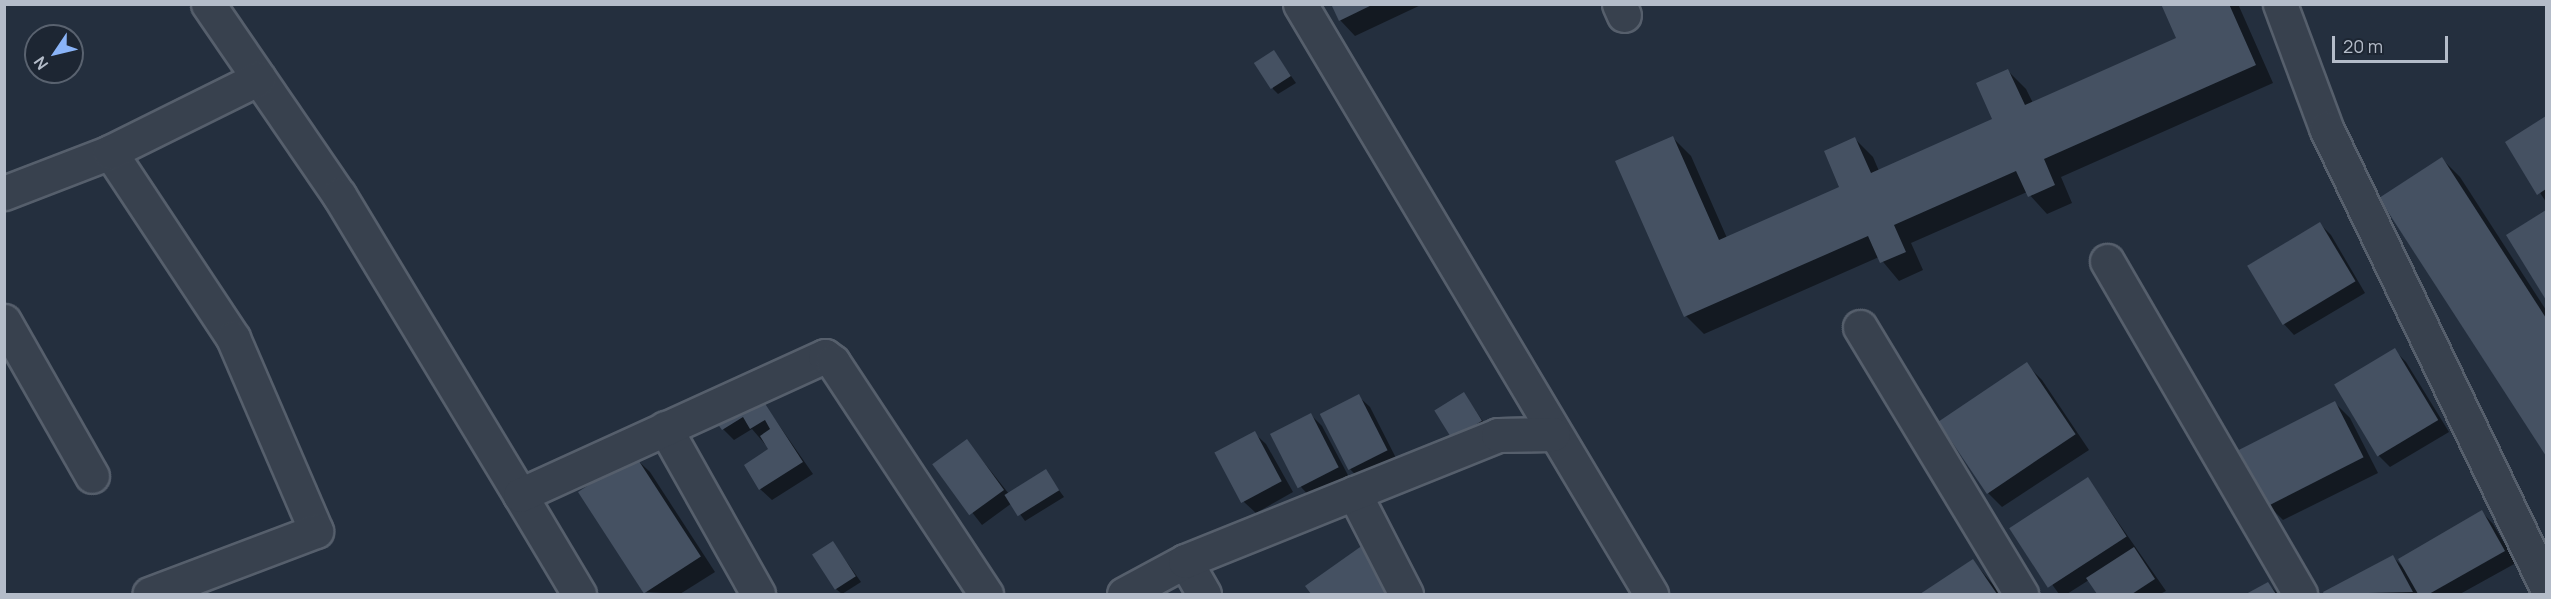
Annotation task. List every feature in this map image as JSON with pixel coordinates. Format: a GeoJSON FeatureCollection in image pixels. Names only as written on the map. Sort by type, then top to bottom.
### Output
{"type":"FeatureCollection","features":[{"type":"Feature","properties":{"kind":"street"},"geometry":{"type":"LineString","coordinates":[[208,4],[382,263],[579,594]]}},
{"type":"Feature","properties":{"kind":"street"},"geometry":{"type":"LineString","coordinates":[[1300,4],[1553,434],[1651,594]]}},
{"type":"Feature","properties":{"kind":"street"},"geometry":{"type":"LineString","coordinates":[[2280,4],[2326,128],[2547,586]]}},
{"type":"Feature","properties":{"kind":"street"},"geometry":{"type":"LineString","coordinates":[[4,193],[111,152],[259,78]]}},
{"type":"Feature","properties":{"kind":"street"},"geometry":{"type":"LineString","coordinates":[[111,152],[233,338],[316,531],[148,594]]}},
{"type":"Feature","properties":{"kind":"street"},"geometry":{"type":"LineString","coordinates":[[2108,261],[2300,594]]}},
{"type":"Feature","properties":{"kind":"street"},"geometry":{"type":"LineString","coordinates":[[4,321],[92,476]]}},
{"type":"Feature","properties":{"kind":"street"},"geometry":{"type":"LineString","coordinates":[[1860,327],[2021,594]]}},
{"type":"Feature","properties":{"kind":"street"},"geometry":{"type":"LineString","coordinates":[[520,495],[825,356],[833,362],[986,594]]}},
{"type":"Feature","properties":{"kind":"street"},"geometry":{"type":"LineString","coordinates":[[665,428],[758,594]]}},
{"type":"Feature","properties":{"kind":"street"},"geometry":{"type":"LineString","coordinates":[[1124,594],[1185,561],[1498,435],[1553,434]]}},
{"type":"Feature","properties":{"kind":"street"},"geometry":{"type":"LineString","coordinates":[[1354,493],[1406,594]]}},
{"type":"Feature","properties":{"kind":"street"},"geometry":{"type":"LineString","coordinates":[[1185,561],[1204,594]]}},
{"type":"Feature","properties":{"kind":"building"},"geometry":{"type":"Polygon","coordinates":[[[1331,4],[1374,4],[1339,21],[1331,4]]]}},
{"type":"Feature","properties":{"kind":"building"},"geometry":{"type":"Polygon","coordinates":[[[2161,4],[2229,4],[2256,65],[2044,159],[2055,185],[2028,197],[2016,171],[1894,225],[1906,252],[1880,263],[1868,236],[1684,317],[1615,161],[1673,136],[1719,240],[1839,187],[1824,151],[1855,137],[1871,173],[1992,119],[1976,83],[2008,69],[2025,105],[2176,38],[2161,4]]]}},
{"type":"Feature","properties":{"kind":"building"},"geometry":{"type":"Polygon","coordinates":[[[1274,50],[1291,76],[1271,89],[1254,63],[1274,50]]]}},
{"type":"Feature","properties":{"kind":"building"},"geometry":{"type":"Polygon","coordinates":[[[2546,116],[2546,189],[2537,195],[2505,142],[2546,116]]]}},
{"type":"Feature","properties":{"kind":"building"},"geometry":{"type":"Polygon","coordinates":[[[2442,157],[2546,318],[2546,456],[2379,198],[2442,157]]]}},
{"type":"Feature","properties":{"kind":"building"},"geometry":{"type":"Polygon","coordinates":[[[2546,210],[2546,300],[2506,235],[2546,210]]]}},
{"type":"Feature","properties":{"kind":"building"},"geometry":{"type":"Polygon","coordinates":[[[2320,222],[2356,281],[2283,325],[2247,266],[2320,222]]]}},
{"type":"Feature","properties":{"kind":"building"},"geometry":{"type":"Polygon","coordinates":[[[2395,348],[2438,420],[2377,457],[2334,385],[2395,348]]]}},
{"type":"Feature","properties":{"kind":"building"},"geometry":{"type":"Polygon","coordinates":[[[2027,362],[2076,434],[1987,494],[1938,422],[2027,362]]]}},
{"type":"Feature","properties":{"kind":"building"},"geometry":{"type":"Polygon","coordinates":[[[1464,392],[1482,421],[1452,439],[1434,411],[1464,392]]]}},
{"type":"Feature","properties":{"kind":"building"},"geometry":{"type":"Polygon","coordinates":[[[1359,394],[1388,450],[1348,470],[1320,414],[1359,394]]]}},
{"type":"Feature","properties":{"kind":"building"},"geometry":{"type":"Polygon","coordinates":[[[760,396],[803,462],[759,490],[744,465],[768,449],[760,436],[770,429],[765,420],[750,429],[743,417],[722,430],[717,423],[760,396]]]}},
{"type":"Feature","properties":{"kind":"building"},"geometry":{"type":"Polygon","coordinates":[[[2335,401],[2364,457],[2267,506],[2239,450],[2335,401]]]}},
{"type":"Feature","properties":{"kind":"building"},"geometry":{"type":"Polygon","coordinates":[[[1311,413],[1339,467],[1298,488],[1270,434],[1311,413]]]}},
{"type":"Feature","properties":{"kind":"building"},"geometry":{"type":"Polygon","coordinates":[[[1255,431],[1282,481],[1241,503],[1214,453],[1255,431]]]}},
{"type":"Feature","properties":{"kind":"building"},"geometry":{"type":"Polygon","coordinates":[[[967,439],[1004,490],[969,515],[932,464],[967,439]]]}},
{"type":"Feature","properties":{"kind":"building"},"geometry":{"type":"Polygon","coordinates":[[[635,455],[701,556],[644,594],[578,492],[635,455]]]}},
{"type":"Feature","properties":{"kind":"building"},"geometry":{"type":"Polygon","coordinates":[[[1046,469],[1059,490],[1018,516],[1004,495],[1046,469]]]}},
{"type":"Feature","properties":{"kind":"building"},"geometry":{"type":"Polygon","coordinates":[[[2088,477],[2127,537],[2048,588],[2009,528],[2088,477]]]}},
{"type":"Feature","properties":{"kind":"building"},"geometry":{"type":"Polygon","coordinates":[[[2482,510],[2505,551],[2429,594],[2418,594],[2398,559],[2482,510]]]}},
{"type":"Feature","properties":{"kind":"building"},"geometry":{"type":"Polygon","coordinates":[[[833,541],[856,576],[835,590],[812,555],[833,541]]]}},
{"type":"Feature","properties":{"kind":"building"},"geometry":{"type":"Polygon","coordinates":[[[1363,545],[1397,594],[1311,594],[1305,586],[1363,545]]]}},
{"type":"Feature","properties":{"kind":"building"},"geometry":{"type":"Polygon","coordinates":[[[2134,547],[2155,579],[2132,594],[2097,594],[2086,578],[2134,547]]]}},
{"type":"Feature","properties":{"kind":"building"},"geometry":{"type":"Polygon","coordinates":[[[2393,555],[2413,592],[2324,594],[2323,592],[2393,555]]]}},
{"type":"Feature","properties":{"kind":"building"},"geometry":{"type":"Polygon","coordinates":[[[1973,559],[1997,594],[1920,594],[1973,559]]]}},
{"type":"Feature","properties":{"kind":"building"},"geometry":{"type":"Polygon","coordinates":[[[2268,582],[2276,594],[2246,594],[2268,582]]]}}]}
